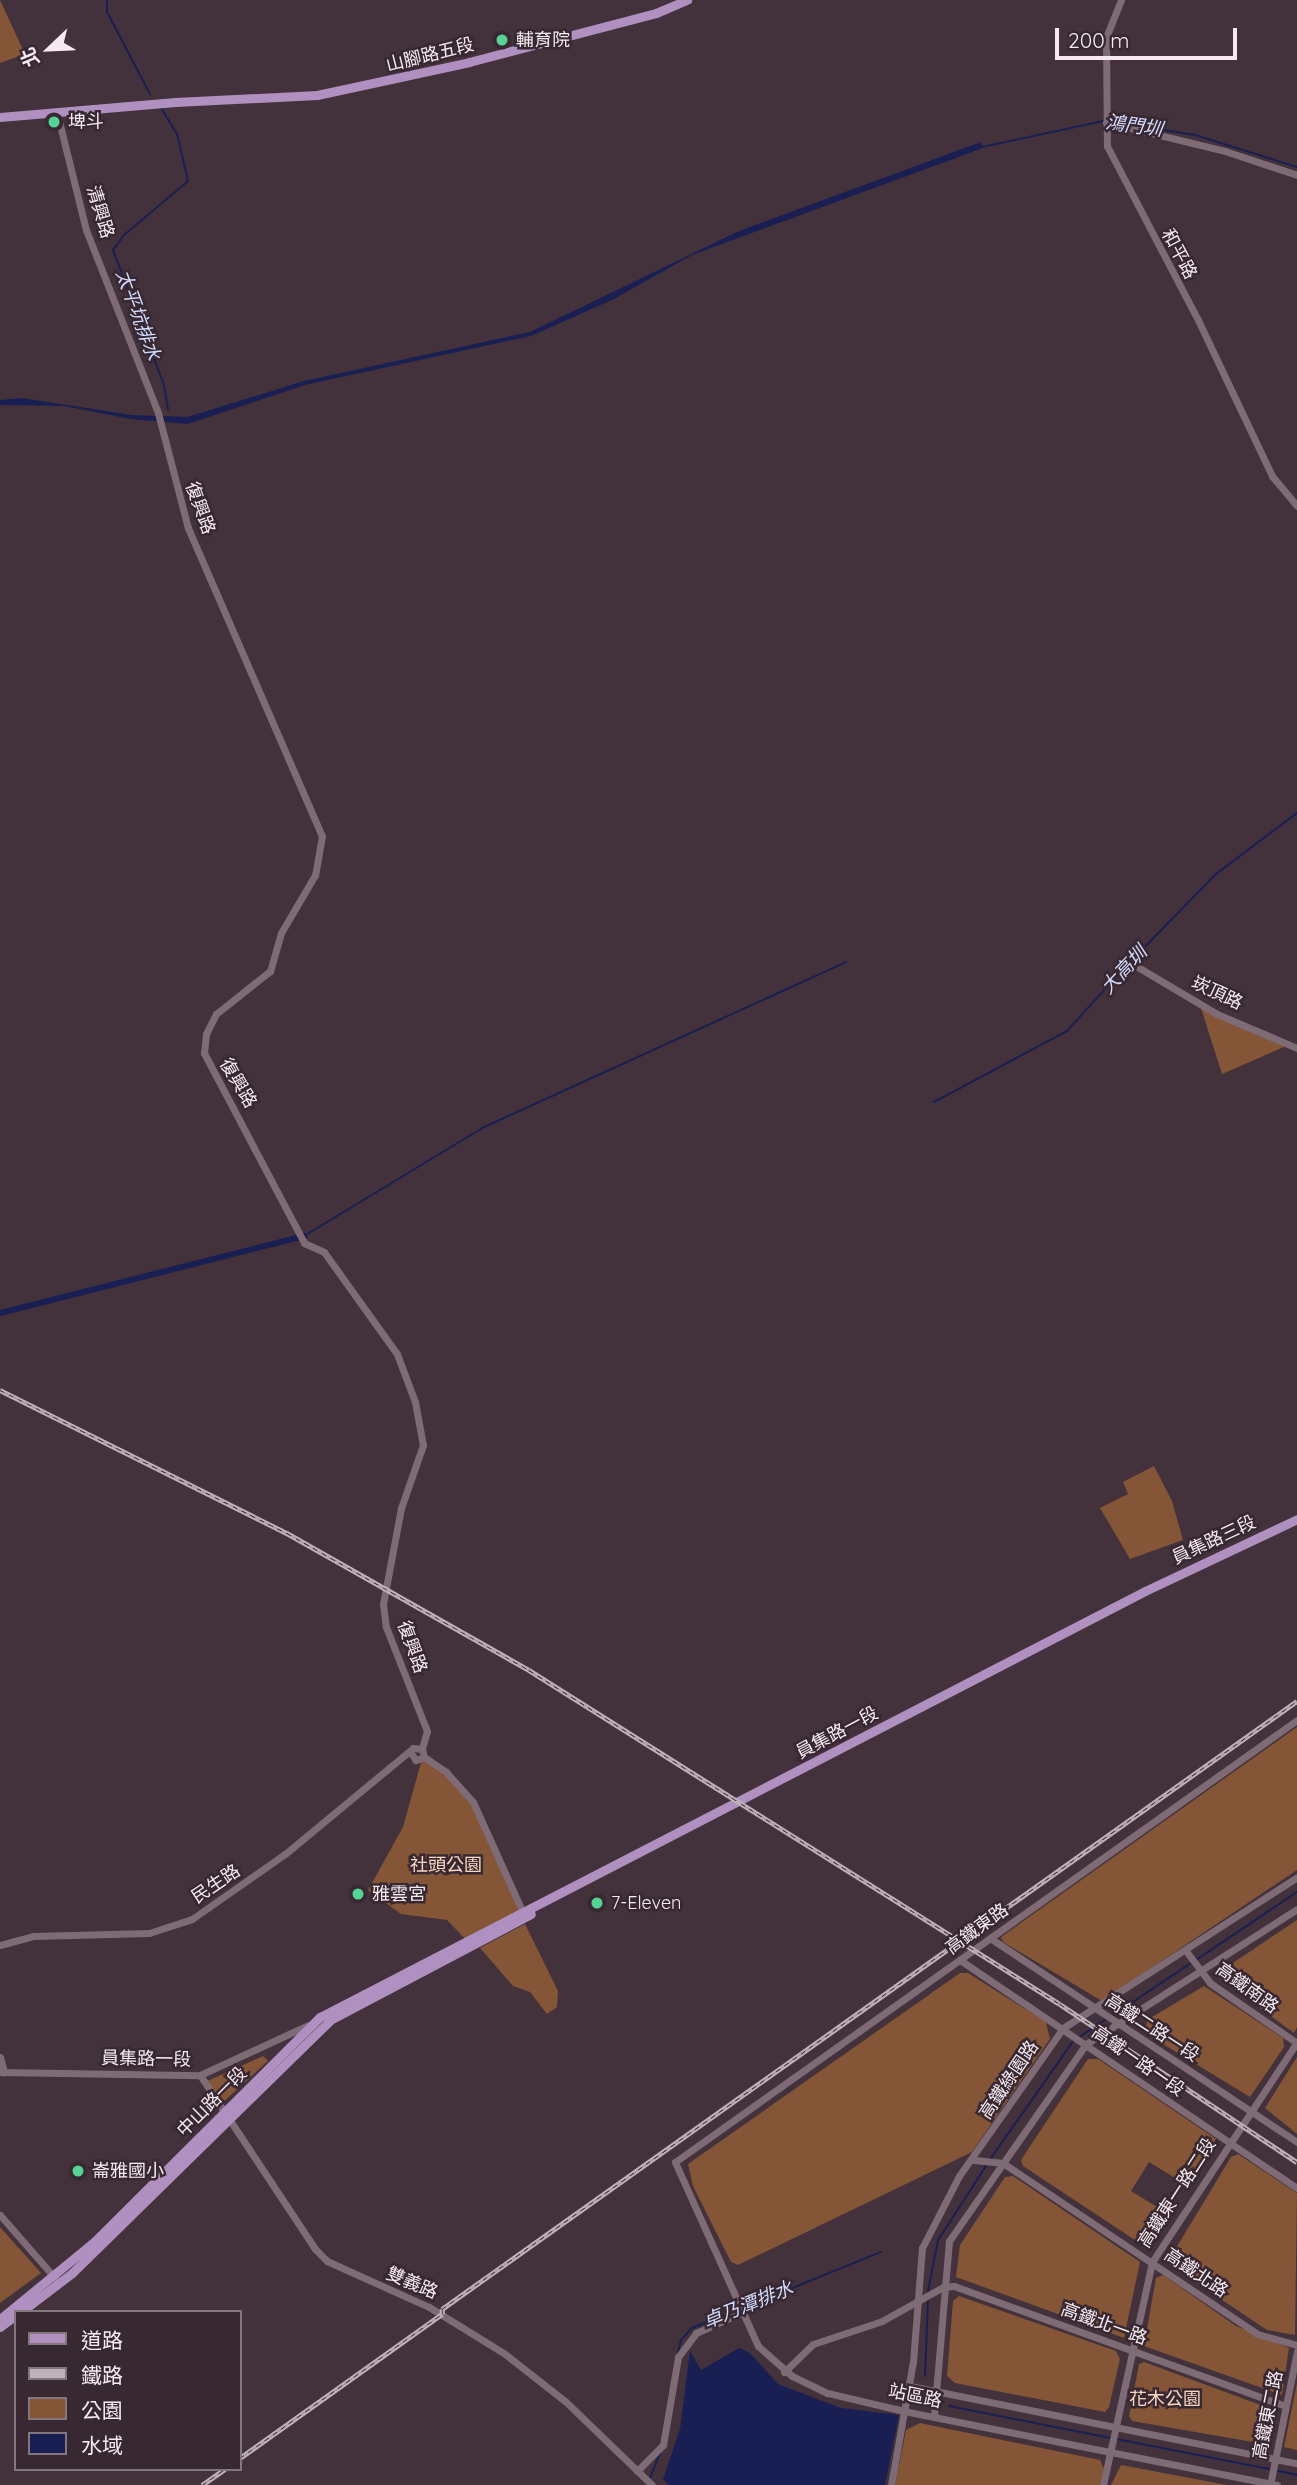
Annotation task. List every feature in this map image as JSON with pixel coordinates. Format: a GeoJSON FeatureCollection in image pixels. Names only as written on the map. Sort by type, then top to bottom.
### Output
{"type":"FeatureCollection","features":[{"type":"Feature","properties":{"kind":"main road","name":"山腳路五段"},"geometry":{"type":"LineString","coordinates":[[0,117],[151,103],[301,98],[392,81],[656,13],[687,0]]}},
{"type":"Feature","properties":{"kind":"main road","name":"員集路三段"},"geometry":{"type":"LineString","coordinates":[[1145,1591],[1297,1519]]}},
{"type":"Feature","properties":{"kind":"main road","name":"員集路一段"},"geometry":{"type":"LineString","coordinates":[[330,2020],[545,1904],[1145,1591]]}},
{"type":"Feature","properties":{"kind":"main road","name":"員集路一段"},"geometry":{"type":"LineString","coordinates":[[320,2017],[524,1916]]}},
{"type":"Feature","properties":{"kind":"main road","name":"中山路一段"},"geometry":{"type":"LineString","coordinates":[[226,2116],[320,2017]]}},
{"type":"Feature","properties":{"kind":"main road","name":"中山路一段"},"geometry":{"type":"LineString","coordinates":[[23,2310],[330,2020]]}},
{"type":"Feature","properties":{"kind":"main road","name":"中山路一段"},"geometry":{"type":"LineString","coordinates":[[0,2319],[57,2280]]}},
{"type":"Feature","properties":{"kind":"street","name":"和平路"},"geometry":{"type":"LineString","coordinates":[[1121,0],[1106,37],[1106,120],[1113,165],[1198,320],[1272,476],[1297,506]]}},
{"type":"Feature","properties":{"kind":"street","name":"清興路"},"geometry":{"type":"LineString","coordinates":[[57,113],[86,230],[158,412],[164,436]]}},
{"type":"Feature","properties":{"kind":"street"},"geometry":{"type":"LineString","coordinates":[[1106,120],[1225,151],[1297,175]]}},
{"type":"Feature","properties":{"kind":"street","name":"復興路"},"geometry":{"type":"LineString","coordinates":[[164,436],[188,528],[322,836],[315,875],[281,933],[270,971],[216,1014],[204,1046],[208,1066],[237,1110],[304,1242],[324,1252],[397,1354],[415,1402],[423,1445],[401,1508],[383,1604],[386,1627],[427,1731],[423,1753]]}},
{"type":"Feature","properties":{"kind":"street","name":"崁頂路"},"geometry":{"type":"LineString","coordinates":[[1126,960],[1217,1014],[1297,1048]]}},
{"type":"Feature","properties":{"kind":"street","name":"高鐵東路"},"geometry":{"type":"LineString","coordinates":[[675,2162],[1297,1720]]}},
{"type":"Feature","properties":{"kind":"street","name":"民生路"},"geometry":{"type":"LineString","coordinates":[[0,1945],[34,1936],[149,1933],[192,1919],[285,1854],[414,1748],[423,1753]]}},
{"type":"Feature","properties":{"kind":"street"},"geometry":{"type":"LineString","coordinates":[[423,1753],[446,1772],[473,1802],[495,1842],[524,1916]]}},
{"type":"Feature","properties":{"kind":"street","name":"高鐵綠園路"},"geometry":{"type":"LineString","coordinates":[[891,2485],[910,2386],[922,2248],[959,2176],[974,2160],[1063,2028],[1096,2011],[1297,1877]]}},
{"type":"Feature","properties":{"kind":"street"},"geometry":{"type":"LineString","coordinates":[[934,2416],[949,2241],[1086,2044],[1297,1909]]}},
{"type":"Feature","properties":{"kind":"street","name":"高鐵二路一段"},"geometry":{"type":"LineString","coordinates":[[990,1938],[1096,2011],[1297,2142]]}},
{"type":"Feature","properties":{"kind":"street","name":"高鐵南路"},"geometry":{"type":"LineString","coordinates":[[1186,1951],[1200,1973],[1297,2042]]}},
{"type":"Feature","properties":{"kind":"street","name":"高鐵一路一段"},"geometry":{"type":"LineString","coordinates":[[960,1960],[1297,2188]]}},
{"type":"Feature","properties":{"kind":"street"},"geometry":{"type":"LineString","coordinates":[[320,2017],[330,2020]]}},
{"type":"Feature","properties":{"kind":"street","name":"員集路一段"},"geometry":{"type":"LineString","coordinates":[[2,2072],[200,2075],[293,2035],[320,2017]]}},
{"type":"Feature","properties":{"kind":"street","name":"高鐵東一路二段"},"geometry":{"type":"LineString","coordinates":[[1103,2485],[1152,2262],[1297,2042]]}},
{"type":"Feature","properties":{"kind":"street"},"geometry":{"type":"LineString","coordinates":[[0,2057],[2,2072]]}},
{"type":"Feature","properties":{"kind":"street","name":"雙義路"},"geometry":{"type":"LineString","coordinates":[[200,2075],[315,2249],[327,2260],[429,2307],[498,2349],[565,2401],[648,2483]]}},
{"type":"Feature","properties":{"kind":"street","name":"高鐵北路"},"geometry":{"type":"LineString","coordinates":[[974,2160],[1003,2163],[1257,2334],[1297,2345]]}},
{"type":"Feature","properties":{"kind":"street","name":"站區路"},"geometry":{"type":"LineString","coordinates":[[675,2162],[758,2346],[784,2372],[827,2393],[1272,2484]]}},
{"type":"Feature","properties":{"kind":"street"},"geometry":{"type":"LineString","coordinates":[[0,2215],[57,2280]]}},
{"type":"Feature","properties":{"kind":"street","name":"高鐵北一路"},"geometry":{"type":"LineString","coordinates":[[943,2287],[954,2286],[1285,2406]]}},
{"type":"Feature","properties":{"kind":"street"},"geometry":{"type":"LineString","coordinates":[[784,2372],[813,2344],[915,2305],[943,2287]]}},
{"type":"Feature","properties":{"kind":"street"},"geometry":{"type":"LineString","coordinates":[[638,2471],[663,2445],[678,2357],[696,2333],[741,2310]]}},
{"type":"Feature","properties":{"kind":"street","name":"高鐵東二路"},"geometry":{"type":"LineString","coordinates":[[1272,2484],[1297,2351]]}},
{"type":"Feature","properties":{"kind":"street","name":"站區路"},"geometry":{"type":"LineString","coordinates":[[910,2386],[1297,2463]]}},
{"type":"Feature","properties":{"kind":"green space"},"geometry":{"type":"Polygon","coordinates":[[[0,0],[25,54],[0,63],[0,0]]]}},
{"type":"Feature","properties":{"kind":"green space"},"geometry":{"type":"Polygon","coordinates":[[[1201,1008],[1286,1046],[1222,1074],[1201,1008]]]}},
{"type":"Feature","properties":{"kind":"green space"},"geometry":{"type":"Polygon","coordinates":[[[1154,1466],[1172,1501],[1183,1540],[1130,1559],[1100,1508],[1128,1494],[1123,1482],[1154,1466]]]}},
{"type":"Feature","properties":{"kind":"green space"},"geometry":{"type":"Polygon","coordinates":[[[1297,1727],[1297,1870],[1102,2001],[1003,1942],[1001,1937],[1297,1727]]]}},
{"type":"Feature","properties":{"kind":"green space","name":"社頭公園"},"geometry":{"type":"Polygon","coordinates":[[[422,1759],[446,1772],[473,1802],[522,1913],[467,1941],[447,1920],[401,1914],[368,1890],[403,1827],[422,1759]]]}},
{"type":"Feature","properties":{"kind":"green space"},"geometry":{"type":"Polygon","coordinates":[[[1297,1920],[1297,2027],[1294,2033],[1215,1975],[1297,1920]]]}},
{"type":"Feature","properties":{"kind":"green space"},"geometry":{"type":"Polygon","coordinates":[[[525,1924],[558,1991],[557,2007],[547,2014],[530,1992],[513,1986],[480,1948],[525,1924]]]}},
{"type":"Feature","properties":{"kind":"green space"},"geometry":{"type":"Polygon","coordinates":[[[960,1973],[968,1973],[1046,2022],[1050,2039],[972,2152],[738,2265],[731,2262],[693,2186],[688,2164],[960,1973]]]}},
{"type":"Feature","properties":{"kind":"green space"},"geometry":{"type":"Polygon","coordinates":[[[1204,1986],[1283,2038],[1284,2047],[1250,2097],[1145,2033],[1147,2020],[1204,1986]]]}},
{"type":"Feature","properties":{"kind":"green space"},"geometry":{"type":"Polygon","coordinates":[[[263,2056],[268,2061],[220,2105],[205,2082],[263,2056]]]}},
{"type":"Feature","properties":{"kind":"green space"},"geometry":{"type":"Polygon","coordinates":[[[1297,2057],[1297,2134],[1265,2108],[1297,2057]]]}},
{"type":"Feature","properties":{"kind":"green space"},"geometry":{"type":"Polygon","coordinates":[[[1088,2059],[1098,2059],[1216,2139],[1188,2186],[1149,2162],[1131,2191],[1170,2215],[1147,2248],[1023,2166],[1021,2160],[1088,2059]]]}},
{"type":"Feature","properties":{"kind":"green space"},"geometry":{"type":"Polygon","coordinates":[[[1238,2154],[1297,2193],[1295,2335],[1267,2330],[1167,2263],[1231,2157],[1238,2154]]]}},
{"type":"Feature","properties":{"kind":"green space"},"geometry":{"type":"Polygon","coordinates":[[[1013,2176],[1140,2262],[1124,2338],[956,2277],[960,2245],[1005,2177],[1013,2176]]]}},
{"type":"Feature","properties":{"kind":"green space"},"geometry":{"type":"Polygon","coordinates":[[[0,2227],[41,2273],[0,2303],[0,2227]]]}},
{"type":"Feature","properties":{"kind":"green space"},"geometry":{"type":"Polygon","coordinates":[[[1163,2275],[1236,2326],[1289,2348],[1282,2395],[1144,2346],[1156,2278],[1163,2275]]]}},
{"type":"Feature","properties":{"kind":"green space"},"geometry":{"type":"Polygon","coordinates":[[[959,2296],[1116,2351],[1120,2359],[1109,2407],[1105,2412],[955,2383],[947,2376],[953,2301],[959,2296]]]}},
{"type":"Feature","properties":{"kind":"green space","name":"花木公園"},"geometry":{"type":"Polygon","coordinates":[[[1144,2362],[1274,2410],[1270,2445],[1132,2421],[1129,2416],[1139,2364],[1144,2362]]]}},
{"type":"Feature","properties":{"kind":"green space"},"geometry":{"type":"Polygon","coordinates":[[[1297,2383],[1297,2450],[1284,2447],[1297,2383]]]}},
{"type":"Feature","properties":{"kind":"green space"},"geometry":{"type":"Polygon","coordinates":[[[920,2423],[1100,2460],[1104,2469],[1100,2485],[895,2485],[906,2430],[920,2423]]]}},
{"type":"Feature","properties":{"kind":"green space"},"geometry":{"type":"Polygon","coordinates":[[[1121,2465],[1227,2485],[1111,2485],[1121,2465]]]}},
{"type":"Feature","properties":{"kind":"water"},"geometry":{"type":"Polygon","coordinates":[[[981,142],[983,148],[692,255],[614,299],[531,336],[305,385],[188,424],[131,419],[64,406],[0,405],[0,400],[22,398],[132,415],[187,417],[304,381],[530,332],[739,231],[981,142]]]}},
{"type":"Feature","properties":{"kind":"water"},"geometry":{"type":"Polygon","coordinates":[[[739,2348],[750,2353],[778,2384],[841,2408],[899,2415],[885,2485],[669,2485],[663,2479],[680,2429],[690,2351],[701,2370],[739,2348]]]}},
{"type":"Feature","properties":{"kind":"waterway","name":"太平坑排水"},"geometry":{"type":"LineString","coordinates":[[107,0],[107,12],[150,94]]}},
{"type":"Feature","properties":{"kind":"waterway","name":"太平坑排水"},"geometry":{"type":"LineString","coordinates":[[160,106],[177,134],[188,181],[124,235],[113,250],[164,385],[168,410]]}},
{"type":"Feature","properties":{"kind":"waterway","name":"鴻門圳"},"geometry":{"type":"LineString","coordinates":[[982,147],[1103,121]]}},
{"type":"Feature","properties":{"kind":"waterway","name":"鴻門圳"},"geometry":{"type":"LineString","coordinates":[[1139,126],[1195,135],[1297,167]]}},
{"type":"Feature","properties":{"kind":"waterway","name":"大高圳"},"geometry":{"type":"LineString","coordinates":[[1131,961],[1216,874],[1297,813]]}},
{"type":"Feature","properties":{"kind":"waterway"},"geometry":{"type":"LineString","coordinates":[[304,1236],[482,1128],[846,962]]}},
{"type":"Feature","properties":{"kind":"waterway","name":"大高圳"},"geometry":{"type":"LineString","coordinates":[[934,1102],[1067,1031],[1127,965]]}},
{"type":"Feature","properties":{"kind":"waterway"},"geometry":{"type":"LineString","coordinates":[[0,1313],[304,1236]]}},
{"type":"Feature","properties":{"kind":"waterway"},"geometry":{"type":"LineString","coordinates":[[1196,1960],[1297,1892]]}},
{"type":"Feature","properties":{"kind":"waterway"},"geometry":{"type":"LineString","coordinates":[[1112,2016],[1191,1963]]}},
{"type":"Feature","properties":{"kind":"waterway"},"geometry":{"type":"LineString","coordinates":[[1079,2037],[1107,2019]]}},
{"type":"Feature","properties":{"kind":"waterway"},"geometry":{"type":"LineString","coordinates":[[991,2158],[1074,2040]]}},
{"type":"Feature","properties":{"kind":"waterway"},"geometry":{"type":"LineString","coordinates":[[928,2291],[938,2240],[988,2163]]}},
{"type":"Feature","properties":{"kind":"waterway","name":"卓乃潭排水"},"geometry":{"type":"LineString","coordinates":[[743,2308],[881,2252]]}},
{"type":"Feature","properties":{"kind":"waterway"},"geometry":{"type":"LineString","coordinates":[[925,2376],[928,2300]]}},
{"type":"Feature","properties":{"kind":"waterway","name":"卓乃潭排水"},"geometry":{"type":"LineString","coordinates":[[678,2353],[681,2340],[692,2328],[737,2310]]}},
{"type":"Feature","properties":{"kind":"waterway","name":"卓乃潭排水"},"geometry":{"type":"LineString","coordinates":[[949,2406],[1111,2438]]}},
{"type":"Feature","properties":{"kind":"waterway","name":"卓乃潭排水"},"geometry":{"type":"LineString","coordinates":[[1116,2439],[1269,2469]]}},
{"type":"Feature","properties":{"kind":"waterway","name":"卓乃潭排水"},"geometry":{"type":"LineString","coordinates":[[650,2478],[661,2451]]}},
{"type":"Feature","properties":{"kind":"waterway","name":"卓乃潭排水"},"geometry":{"type":"LineString","coordinates":[[1274,2470],[1297,2475]]}},
{"type":"Feature","properties":{"kind":"railway"},"geometry":{"type":"LineString","coordinates":[[0,1390],[287,1533],[529,1670],[1060,2004],[1297,2162]]}},
{"type":"Feature","properties":{"kind":"railway"},"geometry":{"type":"LineString","coordinates":[[242,2457],[442,2314],[442,2309],[1297,1701]]}},
{"type":"Feature","properties":{"kind":"railway"},"geometry":{"type":"LineString","coordinates":[[202,2485],[222,2471]]}},
{"type":"Feature","properties":{"kind":"place","name":"輔育院"},"geometry":{"type":"Point","coordinates":[502,40]}},
{"type":"Feature","properties":{"kind":"place","name":"埤斗"},"geometry":{"type":"Point","coordinates":[54,122]}},
{"type":"Feature","properties":{"kind":"place","name":"雅雲宮"},"geometry":{"type":"Point","coordinates":[358,1894]}},
{"type":"Feature","properties":{"kind":"place","name":"7-Eleven"},"geometry":{"type":"Point","coordinates":[597,1903]}},
{"type":"Feature","properties":{"kind":"place","name":"崙雅國小"},"geometry":{"type":"Point","coordinates":[78,2171]}}]}
